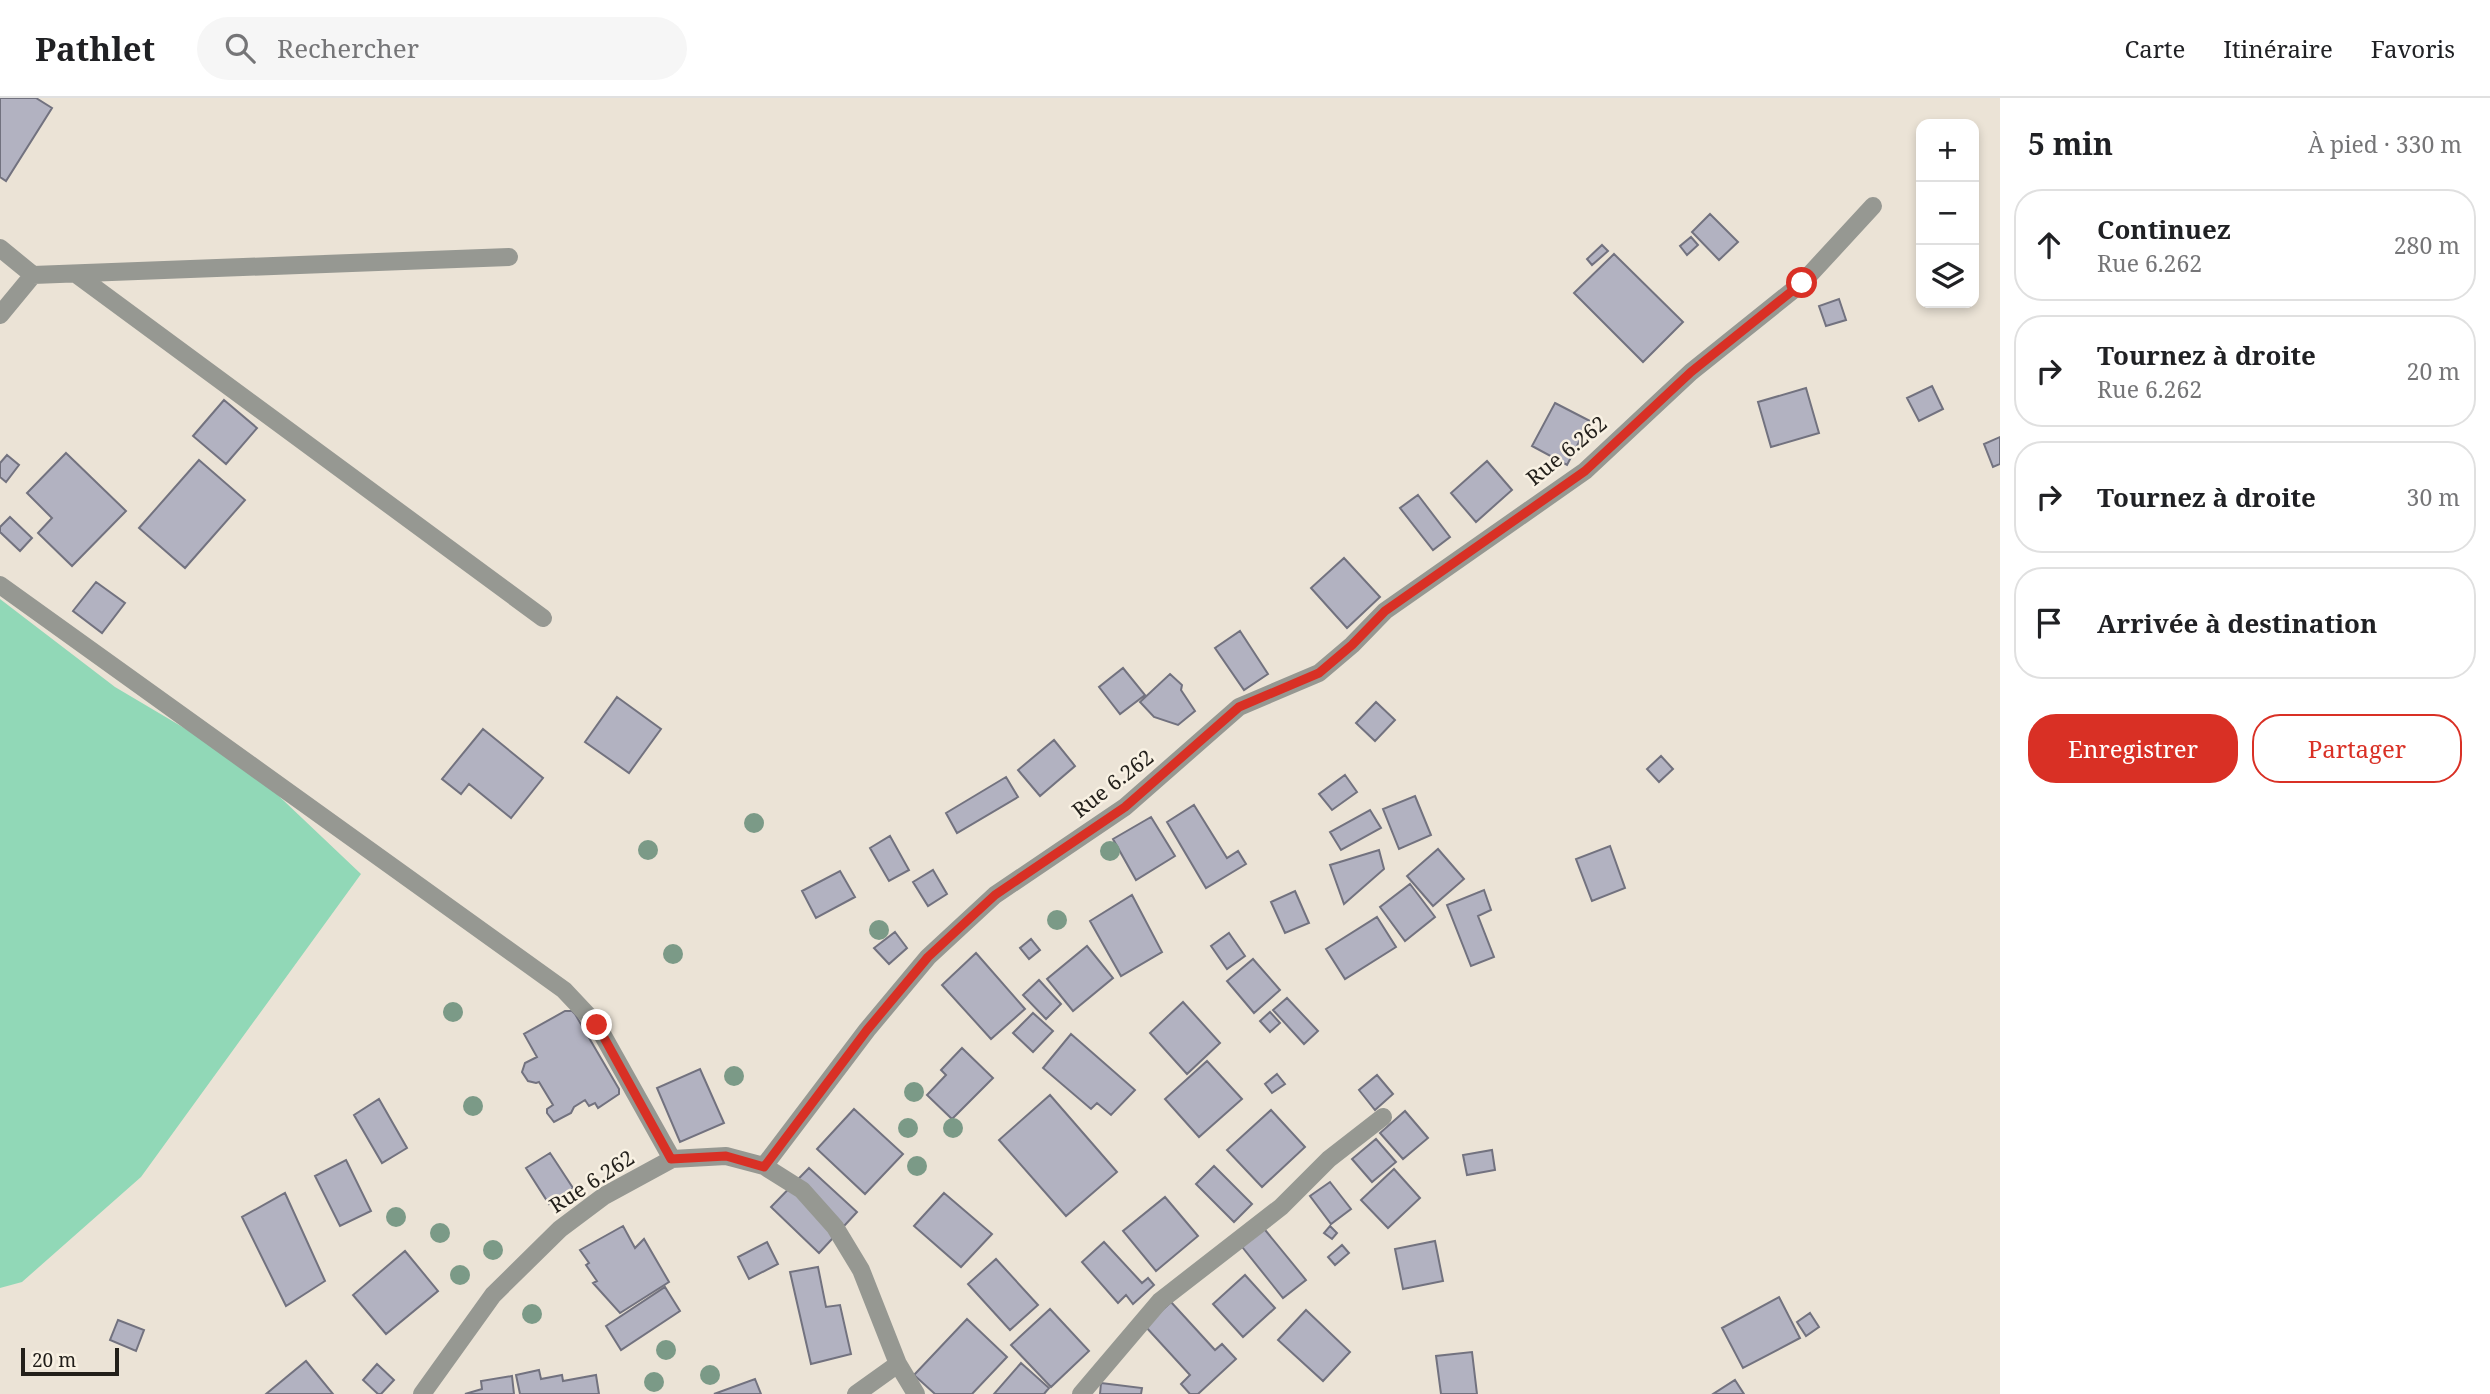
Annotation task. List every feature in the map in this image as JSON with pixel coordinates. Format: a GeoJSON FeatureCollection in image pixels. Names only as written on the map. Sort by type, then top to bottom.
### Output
{"type":"FeatureCollection","features":[{"type":"Feature","properties":{"kind":"street","name":"Rue 6.262"},"geometry":{"type":"LineString","coordinates":[[422,1394],[493,1295],[560,1229],[604,1196],[671,1159],[726,1156],[764,1167],[867,1030],[928,957],[995,895],[1125,807],[1239,707],[1319,673],[1352,645],[1385,611],[1585,471],[1691,372],[1802,283],[1873,206]]}},
{"type":"Feature","properties":{"kind":"street"},"geometry":{"type":"LineString","coordinates":[[0,248],[33,275],[509,257]]}},
{"type":"Feature","properties":{"kind":"street"},"geometry":{"type":"LineString","coordinates":[[76,274],[543,618]]}},
{"type":"Feature","properties":{"kind":"street"},"geometry":{"type":"LineString","coordinates":[[0,315],[33,275]]}},
{"type":"Feature","properties":{"kind":"street"},"geometry":{"type":"LineString","coordinates":[[0,585],[564,990],[597,1025],[671,1159]]}},
{"type":"Feature","properties":{"kind":"street"},"geometry":{"type":"LineString","coordinates":[[1081,1394],[1160,1301],[1281,1207],[1329,1159],[1383,1117]]}},
{"type":"Feature","properties":{"kind":"street"},"geometry":{"type":"LineString","coordinates":[[764,1167],[802,1190],[835,1227],[860,1270],[898,1364],[916,1394]]}},
{"type":"Feature","properties":{"kind":"street"},"geometry":{"type":"LineString","coordinates":[[856,1394],[898,1364]]}},
{"type":"Feature","properties":{"kind":"green space"},"geometry":{"type":"Polygon","coordinates":[[[0,599],[115,687],[245,764],[361,874],[141,1177],[22,1282],[0,1288],[0,599]]]}},
{"type":"Feature","properties":{"kind":"building"},"geometry":{"type":"Polygon","coordinates":[[[0,98],[36,98],[52,108],[6,181],[0,177],[0,98]]]}},
{"type":"Feature","properties":{"kind":"building"},"geometry":{"type":"Polygon","coordinates":[[[1710,214],[1738,242],[1719,260],[1692,232],[1710,214]]]}},
{"type":"Feature","properties":{"kind":"building"},"geometry":{"type":"Polygon","coordinates":[[[1691,237],[1698,245],[1687,255],[1680,246],[1691,237]]]}},
{"type":"Feature","properties":{"kind":"building"},"geometry":{"type":"Polygon","coordinates":[[[1602,245],[1608,251],[1592,265],[1587,259],[1602,245]]]}},
{"type":"Feature","properties":{"kind":"building"},"geometry":{"type":"Polygon","coordinates":[[[1614,254],[1683,322],[1643,362],[1574,293],[1614,254]]]}},
{"type":"Feature","properties":{"kind":"building"},"geometry":{"type":"Polygon","coordinates":[[[1839,299],[1846,320],[1826,326],[1819,306],[1839,299]]]}},
{"type":"Feature","properties":{"kind":"building"},"geometry":{"type":"Polygon","coordinates":[[[1932,386],[1943,409],[1919,421],[1907,398],[1932,386]]]}},
{"type":"Feature","properties":{"kind":"building"},"geometry":{"type":"Polygon","coordinates":[[[1806,388],[1819,433],[1771,447],[1758,402],[1806,388]]]}},
{"type":"Feature","properties":{"kind":"building"},"geometry":{"type":"Polygon","coordinates":[[[224,400],[257,428],[226,464],[193,436],[224,400]]]}},
{"type":"Feature","properties":{"kind":"building"},"geometry":{"type":"Polygon","coordinates":[[[1555,403],[1590,421],[1567,465],[1532,446],[1555,403]]]}},
{"type":"Feature","properties":{"kind":"building"},"geometry":{"type":"Polygon","coordinates":[[[2000,437],[2000,464],[1993,467],[1984,444],[2000,437]]]}},
{"type":"Feature","properties":{"kind":"building"},"geometry":{"type":"Polygon","coordinates":[[[66,453],[126,511],[72,566],[38,533],[52,518],[27,493],[66,453]]]}},
{"type":"Feature","properties":{"kind":"building"},"geometry":{"type":"Polygon","coordinates":[[[7,455],[19,465],[6,482],[0,477],[0,463],[7,455]]]}},
{"type":"Feature","properties":{"kind":"building"},"geometry":{"type":"Polygon","coordinates":[[[199,460],[245,500],[185,568],[139,528],[199,460]]]}},
{"type":"Feature","properties":{"kind":"building"},"geometry":{"type":"Polygon","coordinates":[[[1487,461],[1512,490],[1476,522],[1451,493],[1487,461]]]}},
{"type":"Feature","properties":{"kind":"building"},"geometry":{"type":"Polygon","coordinates":[[[1418,495],[1450,537],[1433,550],[1400,508],[1418,495]]]}},
{"type":"Feature","properties":{"kind":"building"},"geometry":{"type":"Polygon","coordinates":[[[10,517],[32,538],[20,551],[0,532],[0,527],[10,517]]]}},
{"type":"Feature","properties":{"kind":"building"},"geometry":{"type":"Polygon","coordinates":[[[1344,558],[1380,597],[1347,628],[1311,588],[1344,558]]]}},
{"type":"Feature","properties":{"kind":"building"},"geometry":{"type":"Polygon","coordinates":[[[96,582],[125,603],[102,633],[73,611],[96,582]]]}},
{"type":"Feature","properties":{"kind":"building"},"geometry":{"type":"Polygon","coordinates":[[[1240,631],[1268,674],[1244,690],[1215,648],[1240,631]]]}},
{"type":"Feature","properties":{"kind":"building"},"geometry":{"type":"Polygon","coordinates":[[[1123,668],[1145,695],[1120,714],[1099,687],[1123,668]]]}},
{"type":"Feature","properties":{"kind":"building"},"geometry":{"type":"Polygon","coordinates":[[[1170,674],[1182,685],[1181,690],[1195,711],[1178,725],[1154,717],[1140,702],[1170,674]]]}},
{"type":"Feature","properties":{"kind":"building"},"geometry":{"type":"Polygon","coordinates":[[[617,697],[661,729],[629,773],[585,742],[617,697]]]}},
{"type":"Feature","properties":{"kind":"building"},"geometry":{"type":"Polygon","coordinates":[[[1376,702],[1395,720],[1375,741],[1356,723],[1376,702]]]}},
{"type":"Feature","properties":{"kind":"building"},"geometry":{"type":"Polygon","coordinates":[[[483,729],[543,778],[511,818],[469,784],[461,794],[442,779],[483,729]]]}},
{"type":"Feature","properties":{"kind":"building"},"geometry":{"type":"Polygon","coordinates":[[[1054,740],[1075,766],[1040,796],[1018,770],[1054,740]]]}},
{"type":"Feature","properties":{"kind":"building"},"geometry":{"type":"Polygon","coordinates":[[[1661,756],[1673,769],[1659,782],[1647,769],[1661,756]]]}},
{"type":"Feature","properties":{"kind":"building"},"geometry":{"type":"Polygon","coordinates":[[[1345,775],[1357,792],[1332,810],[1319,794],[1345,775]]]}},
{"type":"Feature","properties":{"kind":"building"},"geometry":{"type":"Polygon","coordinates":[[[1006,777],[1018,797],[957,833],[946,813],[1006,777]]]}},
{"type":"Feature","properties":{"kind":"building"},"geometry":{"type":"Polygon","coordinates":[[[1415,796],[1431,835],[1399,849],[1383,809],[1415,796]]]}},
{"type":"Feature","properties":{"kind":"building"},"geometry":{"type":"Polygon","coordinates":[[[1194,805],[1227,858],[1238,851],[1246,864],[1206,888],[1167,822],[1194,805]]]}},
{"type":"Feature","properties":{"kind":"building"},"geometry":{"type":"Polygon","coordinates":[[[1370,810],[1381,828],[1341,850],[1330,832],[1370,810]]]}},
{"type":"Feature","properties":{"kind":"building"},"geometry":{"type":"Polygon","coordinates":[[[1151,817],[1175,856],[1136,880],[1113,839],[1151,817]]]}},
{"type":"Feature","properties":{"kind":"building"},"geometry":{"type":"Polygon","coordinates":[[[890,836],[909,870],[889,881],[870,848],[890,836]]]}},
{"type":"Feature","properties":{"kind":"building"},"geometry":{"type":"Polygon","coordinates":[[[1610,846],[1625,888],[1592,901],[1576,859],[1610,846]]]}},
{"type":"Feature","properties":{"kind":"building"},"geometry":{"type":"Polygon","coordinates":[[[1438,849],[1464,879],[1433,906],[1407,876],[1438,849]]]}},
{"type":"Feature","properties":{"kind":"building"},"geometry":{"type":"Polygon","coordinates":[[[1379,850],[1384,869],[1344,904],[1330,865],[1379,850]]]}},
{"type":"Feature","properties":{"kind":"building"},"geometry":{"type":"Polygon","coordinates":[[[933,870],[947,894],[928,906],[913,882],[933,870]]]}},
{"type":"Feature","properties":{"kind":"building"},"geometry":{"type":"Polygon","coordinates":[[[840,871],[855,897],[816,918],[802,891],[840,871]]]}},
{"type":"Feature","properties":{"kind":"building"},"geometry":{"type":"Polygon","coordinates":[[[1410,884],[1435,917],[1405,941],[1380,907],[1410,884]]]}},
{"type":"Feature","properties":{"kind":"building"},"geometry":{"type":"Polygon","coordinates":[[[1484,890],[1491,910],[1478,916],[1494,957],[1471,966],[1447,905],[1484,890]]]}},
{"type":"Feature","properties":{"kind":"building"},"geometry":{"type":"Polygon","coordinates":[[[1295,891],[1309,923],[1285,933],[1271,902],[1295,891]]]}},
{"type":"Feature","properties":{"kind":"building"},"geometry":{"type":"Polygon","coordinates":[[[1132,895],[1162,952],[1121,976],[1090,921],[1132,895]]]}},
{"type":"Feature","properties":{"kind":"building"},"geometry":{"type":"Polygon","coordinates":[[[1377,917],[1396,947],[1345,979],[1326,949],[1377,917]]]}},
{"type":"Feature","properties":{"kind":"building"},"geometry":{"type":"Polygon","coordinates":[[[895,932],[907,948],[889,964],[874,948],[895,932]]]}},
{"type":"Feature","properties":{"kind":"building"},"geometry":{"type":"Polygon","coordinates":[[[1229,933],[1245,956],[1227,969],[1211,946],[1229,933]]]}},
{"type":"Feature","properties":{"kind":"building"},"geometry":{"type":"Polygon","coordinates":[[[1031,939],[1040,950],[1029,959],[1020,948],[1031,939]]]}},
{"type":"Feature","properties":{"kind":"building"},"geometry":{"type":"Polygon","coordinates":[[[1087,946],[1113,978],[1073,1011],[1047,979],[1087,946]]]}},
{"type":"Feature","properties":{"kind":"building"},"geometry":{"type":"Polygon","coordinates":[[[976,953],[1025,1009],[991,1039],[942,985],[976,953]]]}},
{"type":"Feature","properties":{"kind":"building"},"geometry":{"type":"Polygon","coordinates":[[[1253,959],[1280,990],[1254,1013],[1227,981],[1253,959]]]}},
{"type":"Feature","properties":{"kind":"building"},"geometry":{"type":"Polygon","coordinates":[[[1039,980],[1061,1004],[1046,1019],[1023,995],[1039,980]]]}},
{"type":"Feature","properties":{"kind":"building"},"geometry":{"type":"Polygon","coordinates":[[[1287,998],[1318,1031],[1304,1044],[1273,1010],[1287,998]]]}},
{"type":"Feature","properties":{"kind":"building"},"geometry":{"type":"Polygon","coordinates":[[[1183,1002],[1220,1043],[1187,1074],[1150,1033],[1183,1002]]]}},
{"type":"Feature","properties":{"kind":"building"},"geometry":{"type":"Polygon","coordinates":[[[565,1011],[575,1014],[619,1089],[619,1094],[598,1108],[595,1103],[589,1106],[585,1100],[574,1107],[571,1113],[554,1122],[547,1113],[547,1109],[553,1105],[539,1082],[528,1081],[522,1072],[525,1063],[537,1057],[524,1034],[565,1011]]]}},
{"type":"Feature","properties":{"kind":"building"},"geometry":{"type":"Polygon","coordinates":[[[1270,1012],[1280,1023],[1270,1032],[1260,1021],[1270,1012]]]}},
{"type":"Feature","properties":{"kind":"building"},"geometry":{"type":"Polygon","coordinates":[[[1033,1013],[1053,1031],[1033,1052],[1013,1033],[1033,1013]]]}},
{"type":"Feature","properties":{"kind":"building"},"geometry":{"type":"Polygon","coordinates":[[[1071,1034],[1135,1090],[1111,1115],[1097,1103],[1091,1109],[1043,1068],[1071,1034]]]}},
{"type":"Feature","properties":{"kind":"building"},"geometry":{"type":"Polygon","coordinates":[[[962,1048],[993,1078],[952,1119],[927,1095],[946,1075],[941,1070],[962,1048]]]}},
{"type":"Feature","properties":{"kind":"building"},"geometry":{"type":"Polygon","coordinates":[[[1207,1061],[1242,1099],[1199,1137],[1165,1099],[1207,1061]]]}},
{"type":"Feature","properties":{"kind":"building"},"geometry":{"type":"Polygon","coordinates":[[[700,1069],[724,1123],[680,1142],[657,1088],[700,1069]]]}},
{"type":"Feature","properties":{"kind":"building"},"geometry":{"type":"Polygon","coordinates":[[[1277,1074],[1285,1084],[1272,1093],[1265,1084],[1277,1074]]]}},
{"type":"Feature","properties":{"kind":"building"},"geometry":{"type":"Polygon","coordinates":[[[1377,1075],[1393,1094],[1375,1110],[1359,1090],[1377,1075]]]}},
{"type":"Feature","properties":{"kind":"building"},"geometry":{"type":"Polygon","coordinates":[[[1050,1095],[1117,1172],[1066,1216],[999,1140],[1050,1095]]]}},
{"type":"Feature","properties":{"kind":"building"},"geometry":{"type":"Polygon","coordinates":[[[379,1099],[407,1148],[382,1163],[354,1115],[379,1099]]]}},
{"type":"Feature","properties":{"kind":"building"},"geometry":{"type":"Polygon","coordinates":[[[854,1109],[903,1154],[865,1194],[817,1149],[854,1109]]]}},
{"type":"Feature","properties":{"kind":"building"},"geometry":{"type":"Polygon","coordinates":[[[1271,1110],[1305,1147],[1262,1187],[1227,1150],[1271,1110]]]}},
{"type":"Feature","properties":{"kind":"building"},"geometry":{"type":"Polygon","coordinates":[[[1405,1111],[1428,1138],[1403,1159],[1380,1133],[1405,1111]]]}},
{"type":"Feature","properties":{"kind":"building"},"geometry":{"type":"Polygon","coordinates":[[[1376,1139],[1396,1162],[1372,1182],[1352,1159],[1376,1139]]]}},
{"type":"Feature","properties":{"kind":"building"},"geometry":{"type":"Polygon","coordinates":[[[1492,1150],[1495,1170],[1467,1175],[1463,1155],[1492,1150]]]}},
{"type":"Feature","properties":{"kind":"building"},"geometry":{"type":"Polygon","coordinates":[[[550,1153],[573,1188],[549,1204],[526,1168],[550,1153]]]}},
{"type":"Feature","properties":{"kind":"building"},"geometry":{"type":"Polygon","coordinates":[[[346,1160],[371,1211],[340,1226],[315,1176],[346,1160]]]}},
{"type":"Feature","properties":{"kind":"building"},"geometry":{"type":"Polygon","coordinates":[[[1214,1166],[1252,1204],[1234,1222],[1196,1184],[1214,1166]]]}},
{"type":"Feature","properties":{"kind":"building"},"geometry":{"type":"Polygon","coordinates":[[[809,1168],[857,1212],[819,1253],[771,1207],[809,1168]]]}},
{"type":"Feature","properties":{"kind":"building"},"geometry":{"type":"Polygon","coordinates":[[[1394,1169],[1420,1198],[1388,1228],[1361,1200],[1394,1169]]]}},
{"type":"Feature","properties":{"kind":"building"},"geometry":{"type":"Polygon","coordinates":[[[1330,1182],[1351,1209],[1331,1224],[1310,1196],[1330,1182]]]}},
{"type":"Feature","properties":{"kind":"building"},"geometry":{"type":"Polygon","coordinates":[[[285,1193],[325,1281],[286,1306],[242,1217],[285,1193]]]}},
{"type":"Feature","properties":{"kind":"building"},"geometry":{"type":"Polygon","coordinates":[[[944,1193],[992,1234],[961,1267],[914,1226],[944,1193]]]}},
{"type":"Feature","properties":{"kind":"building"},"geometry":{"type":"Polygon","coordinates":[[[1165,1197],[1198,1236],[1156,1271],[1123,1231],[1165,1197]]]}},
{"type":"Feature","properties":{"kind":"building"},"geometry":{"type":"Polygon","coordinates":[[[1261,1225],[1306,1280],[1283,1298],[1239,1243],[1261,1225]]]}},
{"type":"Feature","properties":{"kind":"building"},"geometry":{"type":"Polygon","coordinates":[[[623,1226],[635,1248],[644,1239],[669,1282],[620,1313],[593,1283],[597,1281],[580,1250],[623,1226]]]}},
{"type":"Feature","properties":{"kind":"building"},"geometry":{"type":"Polygon","coordinates":[[[1330,1226],[1337,1233],[1332,1239],[1324,1233],[1330,1226]]]}},
{"type":"Feature","properties":{"kind":"building"},"geometry":{"type":"Polygon","coordinates":[[[1435,1241],[1443,1281],[1403,1289],[1395,1249],[1435,1241]]]}},
{"type":"Feature","properties":{"kind":"building"},"geometry":{"type":"Polygon","coordinates":[[[767,1242],[778,1264],[749,1279],[738,1257],[767,1242]]]}},
{"type":"Feature","properties":{"kind":"building"},"geometry":{"type":"Polygon","coordinates":[[[1104,1242],[1142,1283],[1148,1278],[1154,1285],[1133,1304],[1126,1295],[1118,1303],[1082,1262],[1104,1242]]]}},
{"type":"Feature","properties":{"kind":"building"},"geometry":{"type":"Polygon","coordinates":[[[1342,1245],[1349,1253],[1335,1265],[1328,1257],[1342,1245]]]}},
{"type":"Feature","properties":{"kind":"building"},"geometry":{"type":"Polygon","coordinates":[[[405,1251],[438,1291],[386,1334],[353,1295],[405,1251]]]}},
{"type":"Feature","properties":{"kind":"building"},"geometry":{"type":"Polygon","coordinates":[[[996,1259],[1038,1305],[1010,1330],[968,1284],[996,1259]]]}},
{"type":"Feature","properties":{"kind":"building"},"geometry":{"type":"Polygon","coordinates":[[[818,1267],[826,1307],[840,1305],[851,1354],[811,1364],[790,1272],[818,1267]]]}},
{"type":"Feature","properties":{"kind":"building"},"geometry":{"type":"Polygon","coordinates":[[[1245,1275],[1275,1308],[1243,1337],[1213,1304],[1245,1275]]]}},
{"type":"Feature","properties":{"kind":"building"},"geometry":{"type":"Polygon","coordinates":[[[665,1287],[680,1311],[621,1350],[606,1326],[665,1287]]]}},
{"type":"Feature","properties":{"kind":"building"},"geometry":{"type":"Polygon","coordinates":[[[1779,1297],[1800,1338],[1743,1368],[1722,1328],[1779,1297]]]}},
{"type":"Feature","properties":{"kind":"building"},"geometry":{"type":"Polygon","coordinates":[[[1171,1302],[1215,1350],[1222,1344],[1236,1359],[1198,1394],[1190,1394],[1181,1384],[1190,1375],[1145,1326],[1171,1302]]]}},
{"type":"Feature","properties":{"kind":"building"},"geometry":{"type":"Polygon","coordinates":[[[1050,1309],[1089,1351],[1051,1387],[1011,1345],[1050,1309]]]}},
{"type":"Feature","properties":{"kind":"building"},"geometry":{"type":"Polygon","coordinates":[[[1306,1310],[1350,1352],[1323,1381],[1278,1340],[1306,1310]]]}},
{"type":"Feature","properties":{"kind":"building"},"geometry":{"type":"Polygon","coordinates":[[[1810,1313],[1819,1327],[1806,1336],[1797,1322],[1810,1313]]]}},
{"type":"Feature","properties":{"kind":"building"},"geometry":{"type":"Polygon","coordinates":[[[967,1319],[1007,1357],[972,1394],[935,1394],[914,1375],[967,1319]]]}},
{"type":"Feature","properties":{"kind":"building"},"geometry":{"type":"Polygon","coordinates":[[[118,1320],[144,1330],[136,1351],[110,1340],[118,1320]]]}},
{"type":"Feature","properties":{"kind":"building"},"geometry":{"type":"Polygon","coordinates":[[[1472,1352],[1477,1394],[1441,1394],[1436,1356],[1472,1352]]]}},
{"type":"Feature","properties":{"kind":"building"},"geometry":{"type":"Polygon","coordinates":[[[306,1361],[333,1394],[266,1394],[306,1361]]]}},
{"type":"Feature","properties":{"kind":"building"},"geometry":{"type":"Polygon","coordinates":[[[1021,1363],[1049,1388],[1044,1394],[994,1394],[1021,1363]]]}},
{"type":"Feature","properties":{"kind":"building"},"geometry":{"type":"Polygon","coordinates":[[[377,1364],[394,1380],[381,1394],[363,1380],[377,1364]]]}},
{"type":"Feature","properties":{"kind":"building"},"geometry":{"type":"Polygon","coordinates":[[[539,1370],[541,1379],[562,1375],[563,1381],[596,1375],[599,1394],[520,1394],[516,1375],[539,1370]]]}},
{"type":"Feature","properties":{"kind":"building"},"geometry":{"type":"Polygon","coordinates":[[[512,1376],[514,1394],[465,1394],[482,1389],[481,1381],[512,1376]]]}},
{"type":"Feature","properties":{"kind":"building"},"geometry":{"type":"Polygon","coordinates":[[[755,1379],[761,1394],[714,1394],[755,1379]]]}},
{"type":"Feature","properties":{"kind":"building"},"geometry":{"type":"Polygon","coordinates":[[[1735,1380],[1744,1394],[1713,1394],[1735,1380]]]}},
{"type":"Feature","properties":{"kind":"building"},"geometry":{"type":"Polygon","coordinates":[[[1101,1383],[1142,1388],[1141,1394],[1100,1394],[1101,1383]]]}},
{"type":"Feature","properties":{"kind":"route"},"geometry":{"type":"LineString","coordinates":[[597,1025],[671,1159],[726,1156],[764,1167],[867,1030],[928,957],[995,895],[1125,807],[1239,707],[1319,673],[1352,645],[1385,611],[1585,471],[1691,372],[1802,283]]}}]}
